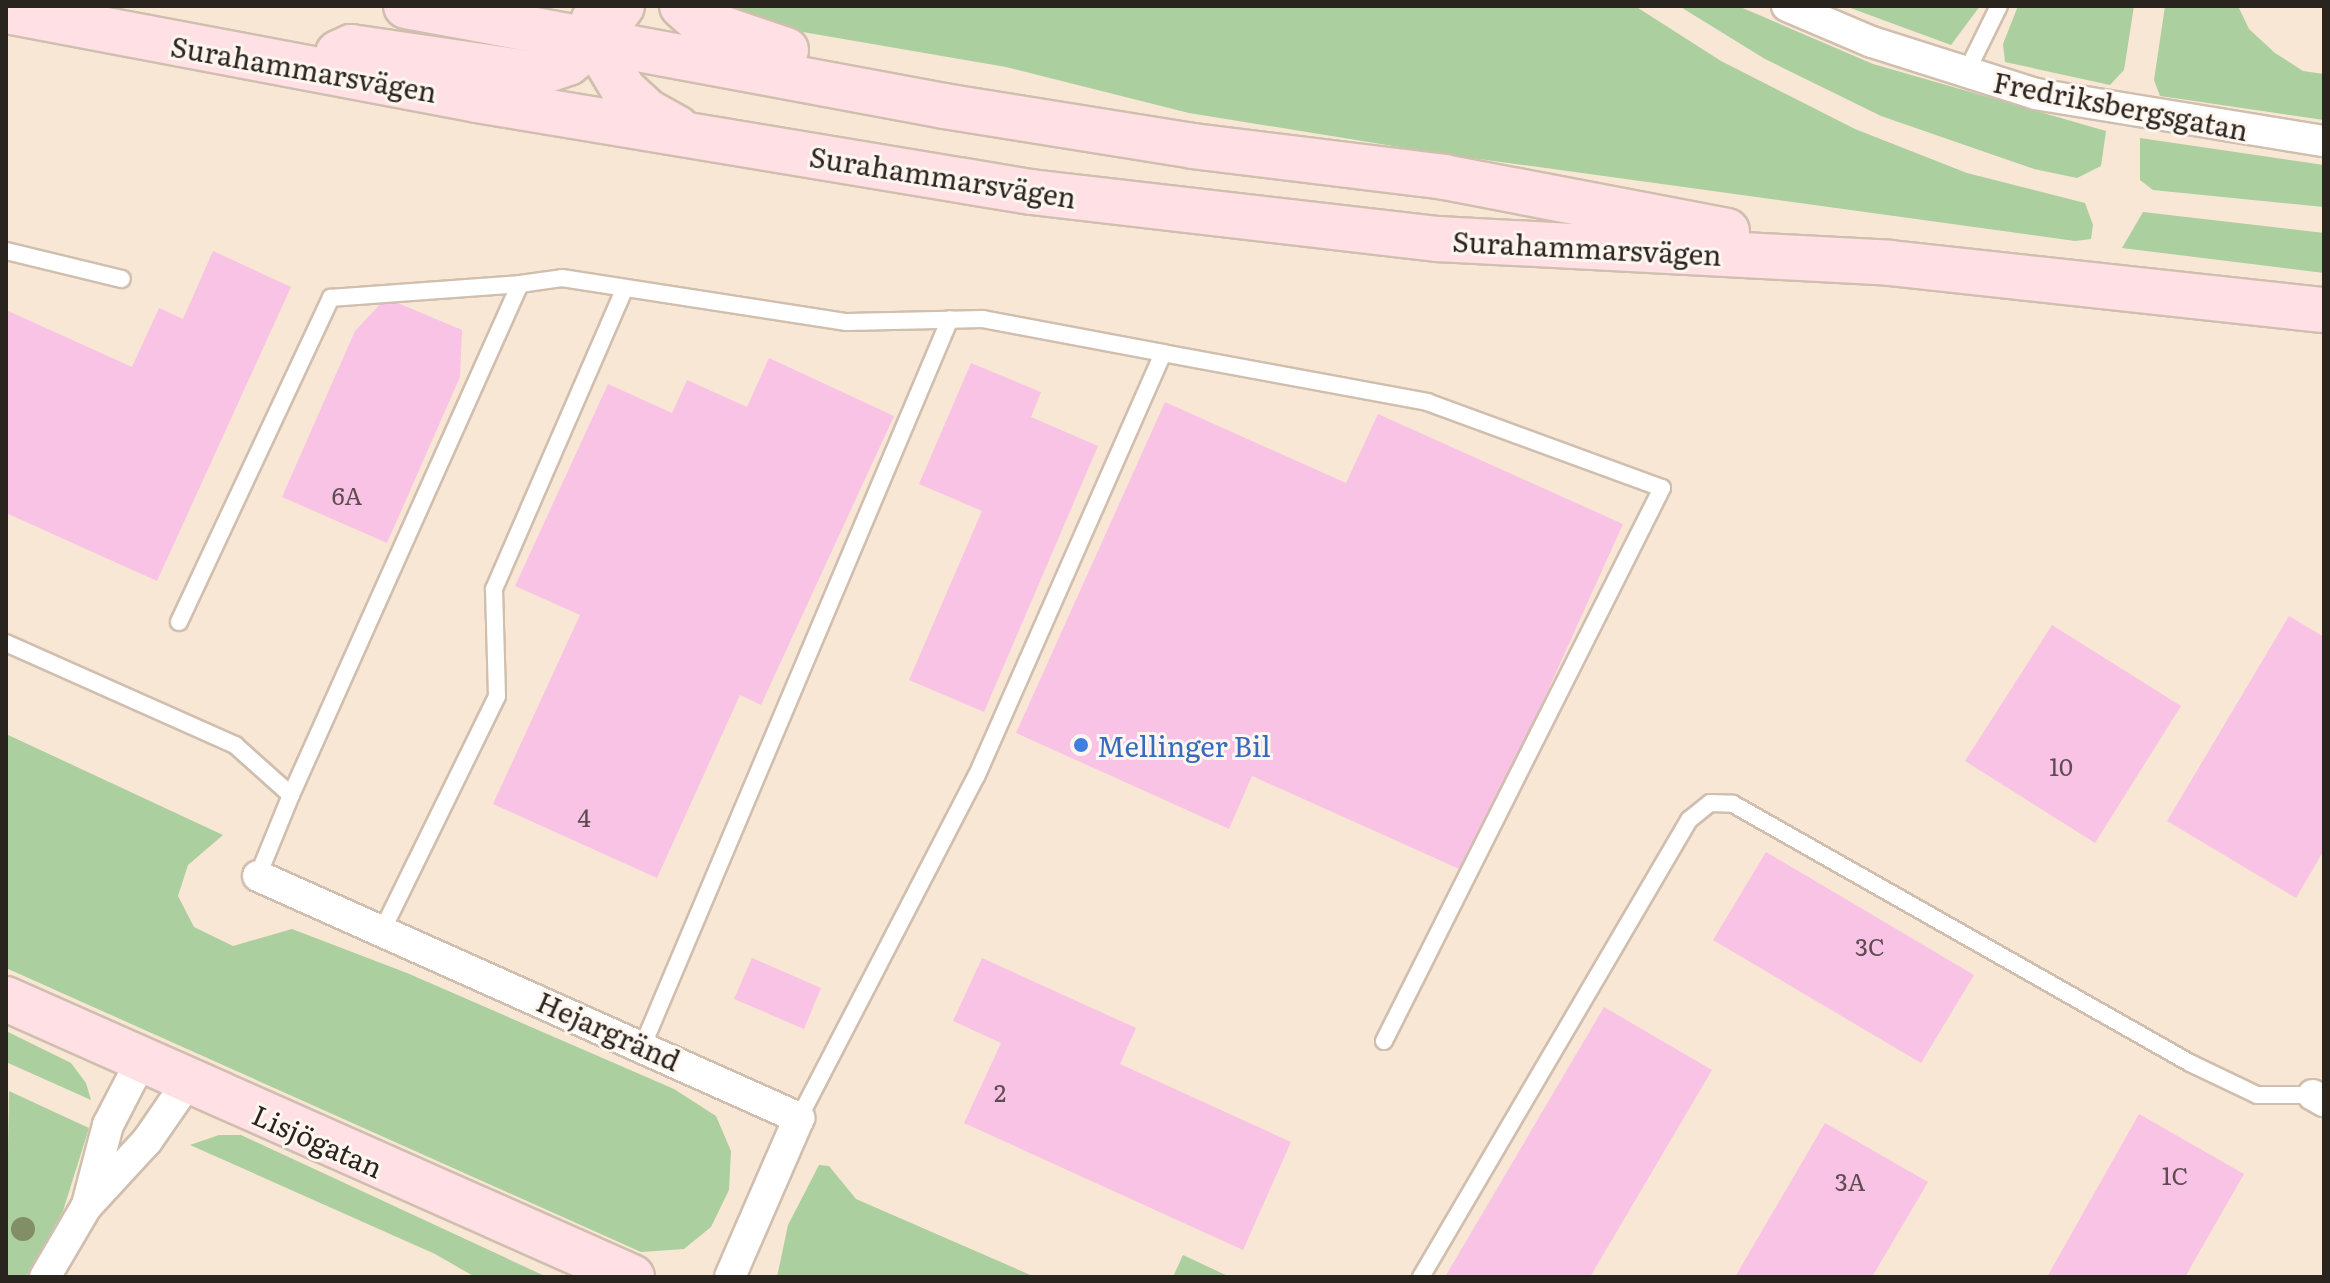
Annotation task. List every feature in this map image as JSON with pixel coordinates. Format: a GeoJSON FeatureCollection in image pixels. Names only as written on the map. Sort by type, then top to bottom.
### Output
{"type":"FeatureCollection","features":[{"type":"Feature","properties":{"kind":"main road"},"geometry":{"type":"LineString","coordinates":[[422,9],[531,6]]}},
{"type":"Feature","properties":{"kind":"main road"},"geometry":{"type":"LineString","coordinates":[[302,68],[351,47],[536,74],[568,63],[593,24],[622,6]]}},
{"type":"Feature","properties":{"kind":"main road"},"geometry":{"type":"LineString","coordinates":[[682,6],[698,20],[748,41],[827,60],[849,88]]}},
{"type":"Feature","properties":{"kind":"main road","name":"Surahammarsvägen"},"geometry":{"type":"LineString","coordinates":[[422,9],[593,24],[849,88],[1193,146],[1444,177],[1890,263]]}},
{"type":"Feature","properties":{"kind":"main road","name":"Surahammarsvägen"},"geometry":{"type":"LineString","coordinates":[[6,11],[302,68],[693,137],[1031,192],[1438,239],[1890,263],[2324,310]]}},
{"type":"Feature","properties":{"kind":"main road"},"geometry":{"type":"LineString","coordinates":[[593,24],[623,89],[648,112],[693,137]]}},
{"type":"Feature","properties":{"kind":"main road","name":"Lisjögatan"},"geometry":{"type":"LineString","coordinates":[[6,999],[187,1083],[632,1277]]}},
{"type":"Feature","properties":{"kind":"street","name":"Fredriksbergsgatan"},"geometry":{"type":"LineString","coordinates":[[1787,6],[1966,73],[2036,94],[2324,141]]}},
{"type":"Feature","properties":{"kind":"street","name":"Hejargränd"},"geometry":{"type":"LineString","coordinates":[[258,876],[643,1045],[799,1118]]}},
{"type":"Feature","properties":{"kind":"street"},"geometry":{"type":"LineString","coordinates":[[86,1207],[108,1125],[141,1061]]}},
{"type":"Feature","properties":{"kind":"street"},"geometry":{"type":"LineString","coordinates":[[45,1277],[86,1207],[147,1141],[187,1083]]}},
{"type":"Feature","properties":{"kind":"street"},"geometry":{"type":"LineString","coordinates":[[730,1277],[799,1118]]}},
{"type":"Feature","properties":{"kind":"lane"},"geometry":{"type":"LineString","coordinates":[[1966,73],[1999,6]]}},
{"type":"Feature","properties":{"kind":"lane"},"geometry":{"type":"LineString","coordinates":[[6,251],[122,279]]}},
{"type":"Feature","properties":{"kind":"lane"},"geometry":{"type":"LineString","coordinates":[[179,622],[331,298],[562,278],[847,322],[983,319],[1427,402],[1662,488],[1384,1041]]}},
{"type":"Feature","properties":{"kind":"lane"},"geometry":{"type":"LineString","coordinates":[[258,876],[291,795],[520,284]]}},
{"type":"Feature","properties":{"kind":"lane"},"geometry":{"type":"LineString","coordinates":[[383,929],[497,696],[494,589],[625,288]]}},
{"type":"Feature","properties":{"kind":"lane"},"geometry":{"type":"LineString","coordinates":[[643,1045],[950,319]]}},
{"type":"Feature","properties":{"kind":"lane"},"geometry":{"type":"LineString","coordinates":[[799,1118],[977,775],[1163,353]]}},
{"type":"Feature","properties":{"kind":"lane"},"geometry":{"type":"LineString","coordinates":[[6,643],[235,745],[291,795]]}},
{"type":"Feature","properties":{"kind":"lane"},"geometry":{"type":"LineString","coordinates":[[1421,1277],[1689,820],[1710,803],[1733,804],[2190,1063],[2257,1095],[2318,1098]]}},
{"type":"Feature","properties":{"kind":"green space"},"geometry":{"type":"Polygon","coordinates":[[[706,6],[1635,6],[1721,61],[1855,129],[1967,173],[2085,203],[2093,225],[2091,239],[2075,241],[1436,153],[1189,113],[1006,67],[722,18],[706,6]]]}},
{"type":"Feature","properties":{"kind":"green space"},"geometry":{"type":"Polygon","coordinates":[[[1679,6],[1738,6],[1873,64],[2106,131],[2101,166],[2077,178],[2034,169],[1881,116],[1765,59],[1679,6]]]}},
{"type":"Feature","properties":{"kind":"green space"},"geometry":{"type":"Polygon","coordinates":[[[1845,6],[1980,6],[1951,45],[1845,6]]]}},
{"type":"Feature","properties":{"kind":"green space"},"geometry":{"type":"Polygon","coordinates":[[[2018,6],[2134,6],[2124,70],[2110,85],[2005,62],[2003,44],[2018,6]]]}},
{"type":"Feature","properties":{"kind":"green space"},"geometry":{"type":"Polygon","coordinates":[[[2165,6],[2238,6],[2249,29],[2275,53],[2303,71],[2324,74],[2324,120],[2160,96],[2154,80],[2165,6]]]}},
{"type":"Feature","properties":{"kind":"green space"},"geometry":{"type":"Polygon","coordinates":[[[2140,138],[2324,165],[2324,207],[2153,190],[2140,180],[2140,138]]]}},
{"type":"Feature","properties":{"kind":"green space"},"geometry":{"type":"Polygon","coordinates":[[[2143,212],[2324,233],[2324,273],[2122,248],[2143,212]]]}},
{"type":"Feature","properties":{"kind":"green space"},"geometry":{"type":"Polygon","coordinates":[[[6,734],[223,835],[188,865],[178,896],[194,927],[233,946],[292,929],[407,973],[674,1089],[716,1116],[731,1151],[729,1190],[711,1227],[684,1249],[641,1252],[6,968],[6,734]]]}},
{"type":"Feature","properties":{"kind":"green space"},"geometry":{"type":"Polygon","coordinates":[[[6,1031],[71,1063],[86,1083],[91,1100],[6,1062],[6,1031]]]}},
{"type":"Feature","properties":{"kind":"green space"},"geometry":{"type":"Polygon","coordinates":[[[9,1091],[89,1128],[63,1211],[26,1277],[6,1277],[9,1091]]]}},
{"type":"Feature","properties":{"kind":"green space"},"geometry":{"type":"Polygon","coordinates":[[[219,1135],[241,1135],[547,1277],[475,1277],[435,1254],[190,1145],[219,1135]]]}},
{"type":"Feature","properties":{"kind":"green space"},"geometry":{"type":"Polygon","coordinates":[[[819,1165],[829,1166],[856,1199],[1035,1277],[777,1277],[788,1225],[819,1165]]]}},
{"type":"Feature","properties":{"kind":"green space"},"geometry":{"type":"Polygon","coordinates":[[[1183,1255],[1230,1277],[1173,1277],[1183,1255]]]}},
{"type":"Feature","properties":{"kind":"building"},"geometry":{"type":"Polygon","coordinates":[[[213,251],[291,287],[157,581],[6,513],[6,310],[132,367],[159,308],[183,319],[213,251]]]}},
{"type":"Feature","properties":{"kind":"building"},"geometry":{"type":"Polygon","coordinates":[[[386,298],[462,330],[460,377],[387,543],[282,497],[355,331],[386,298]]]}},
{"type":"Feature","properties":{"kind":"building"},"geometry":{"type":"Polygon","coordinates":[[[769,358],[894,416],[761,705],[740,695],[657,878],[493,804],[580,615],[515,586],[608,384],[672,413],[687,380],[747,407],[769,358]]]}},
{"type":"Feature","properties":{"kind":"building"},"geometry":{"type":"Polygon","coordinates":[[[971,363],[1041,392],[1031,417],[1098,446],[984,712],[909,680],[982,511],[919,484],[971,363]]]}},
{"type":"Feature","properties":{"kind":"building"},"geometry":{"type":"Polygon","coordinates":[[[1165,402],[1346,483],[1378,414],[1623,524],[1466,872],[1252,776],[1229,829],[1016,733],[1165,402]]]}},
{"type":"Feature","properties":{"kind":"building"},"geometry":{"type":"Polygon","coordinates":[[[2289,616],[2324,637],[2324,850],[2296,898],[2167,821],[2289,616]]]}},
{"type":"Feature","properties":{"kind":"building"},"geometry":{"type":"Polygon","coordinates":[[[2052,625],[2181,706],[2095,843],[1965,761],[2052,625]]]}},
{"type":"Feature","properties":{"kind":"building"},"geometry":{"type":"Polygon","coordinates":[[[1766,852],[1974,975],[1921,1063],[1713,940],[1766,852]]]}},
{"type":"Feature","properties":{"kind":"building"},"geometry":{"type":"Polygon","coordinates":[[[752,958],[821,988],[804,1029],[734,999],[752,958]]]}},
{"type":"Feature","properties":{"kind":"building"},"geometry":{"type":"Polygon","coordinates":[[[982,958],[1136,1028],[1120,1064],[1291,1142],[1243,1250],[964,1123],[1001,1043],[953,1021],[982,958]]]}},
{"type":"Feature","properties":{"kind":"building"},"geometry":{"type":"Polygon","coordinates":[[[1604,1007],[1712,1070],[1590,1277],[1445,1277],[1604,1007]]]}},
{"type":"Feature","properties":{"kind":"building"},"geometry":{"type":"Polygon","coordinates":[[[2139,1114],[2244,1174],[2185,1277],[2047,1277],[2139,1114]]]}},
{"type":"Feature","properties":{"kind":"building"},"geometry":{"type":"Polygon","coordinates":[[[1825,1123],[1928,1182],[1872,1277],[1735,1277],[1825,1123]]]}},
{"type":"Feature","properties":{"kind":"place","name":"Mellinger Bil"},"geometry":{"type":"Point","coordinates":[1081,745]}}]}
